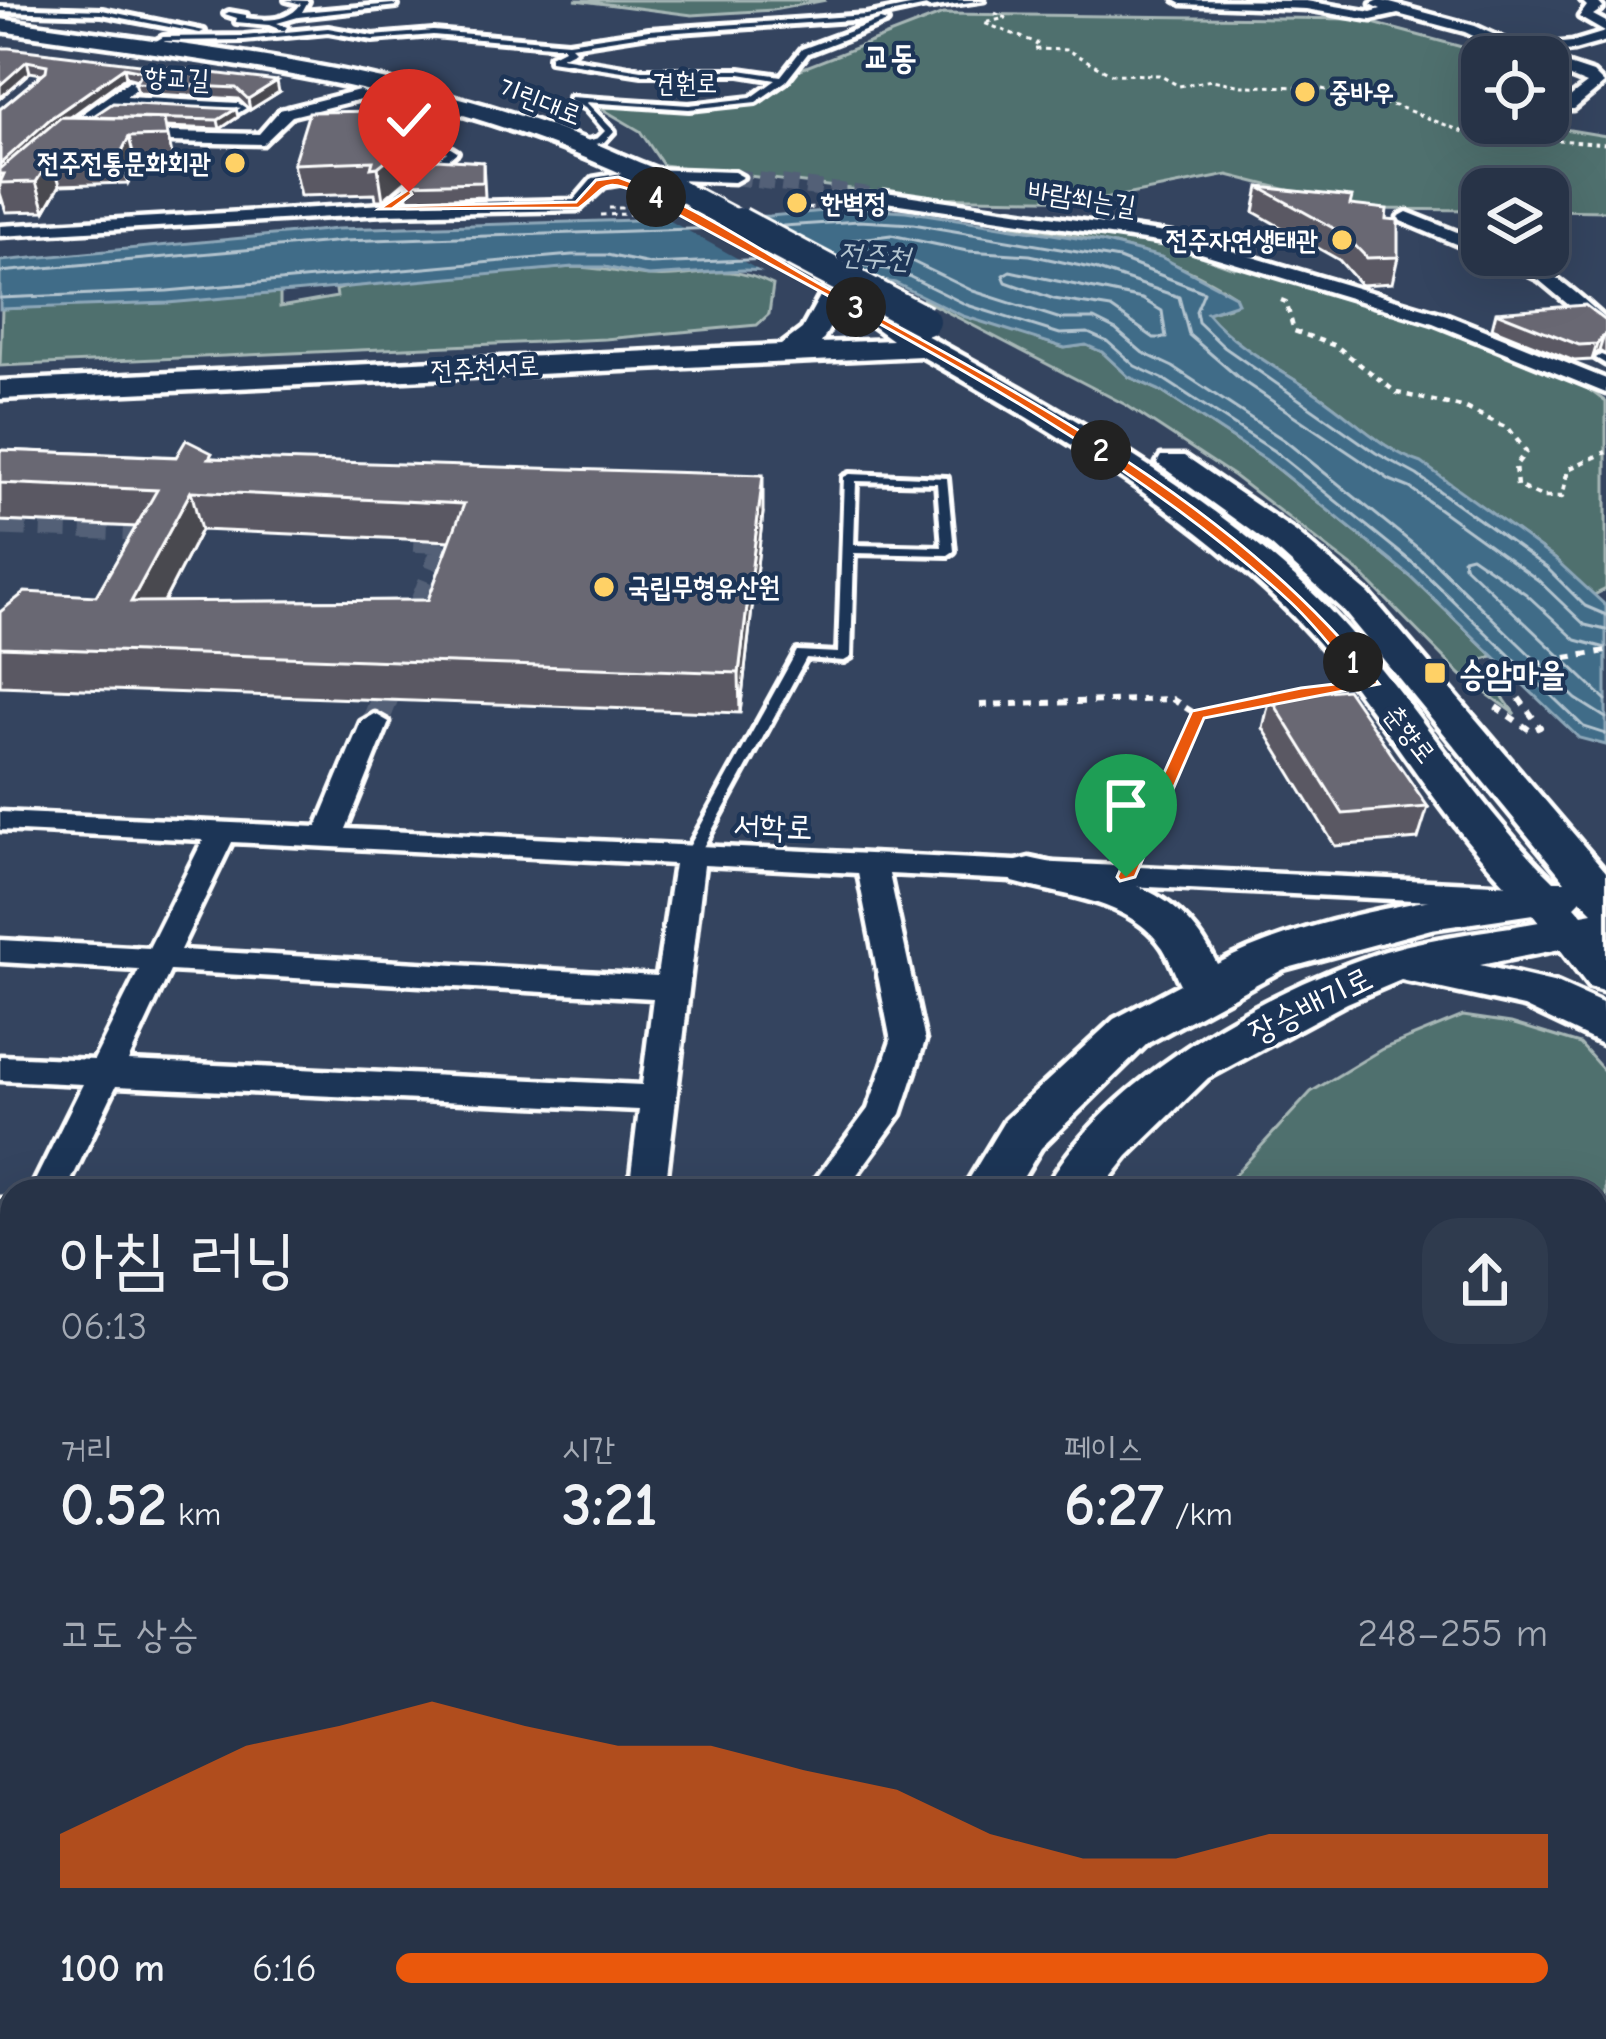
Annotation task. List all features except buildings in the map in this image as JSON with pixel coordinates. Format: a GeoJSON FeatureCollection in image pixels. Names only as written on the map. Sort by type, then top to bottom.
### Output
{"type":"FeatureCollection","features":[{"type":"Feature","properties":{"kind":"street"},"geometry":{"type":"LineString","coordinates":[[1182,0],[1306,5],[1371,16],[1404,11],[1428,0]]}},
{"type":"Feature","properties":{"kind":"street"},"geometry":{"type":"LineString","coordinates":[[1366,0],[1485,36]]}},
{"type":"Feature","properties":{"kind":"street"},"geometry":{"type":"LineString","coordinates":[[1569,47],[1606,32],[1586,17],[1587,11],[1596,8],[1588,0]]}},
{"type":"Feature","properties":{"kind":"street"},"geometry":{"type":"LineString","coordinates":[[929,4],[980,3]]}},
{"type":"Feature","properties":{"kind":"street","name":"기린대로"},"geometry":{"type":"LineString","coordinates":[[0,25],[393,86],[513,119],[646,174],[927,334]]}},
{"type":"Feature","properties":{"kind":"street","name":"기린대로"},"geometry":{"type":"LineString","coordinates":[[0,38],[359,95],[534,143],[665,202],[829,308]]}},
{"type":"Feature","properties":{"kind":"street"},"geometry":{"type":"LineString","coordinates":[[1575,72],[1606,66]]}},
{"type":"Feature","properties":{"kind":"street"},"geometry":{"type":"LineString","coordinates":[[1569,70],[1595,84],[1569,105]]}},
{"type":"Feature","properties":{"kind":"street","name":"향교길"},"geometry":{"type":"LineString","coordinates":[[0,195],[63,135],[134,84]]}},
{"type":"Feature","properties":{"kind":"street","name":"향교길"},"geometry":{"type":"LineString","coordinates":[[111,136],[263,139],[286,113],[359,95]]}},
{"type":"Feature","properties":{"kind":"street","name":"향교길"},"geometry":{"type":"LineString","coordinates":[[112,101],[238,108]]}},
{"type":"Feature","properties":{"kind":"street","name":"향교길"},"geometry":{"type":"LineString","coordinates":[[206,136],[222,119]]}},
{"type":"Feature","properties":{"kind":"street"},"geometry":{"type":"LineString","coordinates":[[63,135],[87,135]]}},
{"type":"Feature","properties":{"kind":"street"},"geometry":{"type":"LineString","coordinates":[[0,168],[25,167]]}},
{"type":"Feature","properties":{"kind":"street"},"geometry":{"type":"LineString","coordinates":[[0,231],[384,209],[579,205],[599,182],[646,174],[734,177]]}},
{"type":"Feature","properties":{"kind":"street","name":"바람쐬는길"},"geometry":{"type":"LineString","coordinates":[[885,196],[1172,239],[1441,319],[1606,387]]}},
{"type":"Feature","properties":{"kind":"street"},"geometry":{"type":"LineString","coordinates":[[1407,217],[1461,239]]}},
{"type":"Feature","properties":{"kind":"street"},"geometry":{"type":"LineString","coordinates":[[1546,276],[1606,330]]}},
{"type":"Feature","properties":{"kind":"street"},"geometry":{"type":"LineString","coordinates":[[829,308],[788,354],[855,372],[968,386],[1022,414],[1041,411]]}},
{"type":"Feature","properties":{"kind":"street","name":"춘향로"},"geometry":{"type":"LineString","coordinates":[[829,308],[969,345],[1166,459],[1284,539],[1357,602],[1589,907],[1606,976]]}},
{"type":"Feature","properties":{"kind":"street","name":"춘향로"},"geometry":{"type":"LineString","coordinates":[[927,334],[1150,482],[1295,597],[1371,684],[1498,851],[1589,907]]}},
{"type":"Feature","properties":{"kind":"street","name":"전주천서로"},"geometry":{"type":"LineString","coordinates":[[1,390],[788,354],[927,334]]}},
{"type":"Feature","properties":{"kind":"street"},"geometry":{"type":"LineString","coordinates":[[328,837],[375,722]]}},
{"type":"Feature","properties":{"kind":"street","name":"서학로"},"geometry":{"type":"LineString","coordinates":[[0,821],[1126,877],[1589,907]]}},
{"type":"Feature","properties":{"kind":"street"},"geometry":{"type":"LineString","coordinates":[[54,1179],[222,831]]}},
{"type":"Feature","properties":{"kind":"street"},"geometry":{"type":"LineString","coordinates":[[648,1179],[690,858]]}},
{"type":"Feature","properties":{"kind":"street"},"geometry":{"type":"LineString","coordinates":[[834,1179],[884,1114],[908,1040],[872,865]]}},
{"type":"Feature","properties":{"kind":"street"},"geometry":{"type":"LineString","coordinates":[[1030,872],[1120,895],[1159,914],[1181,939],[1191,967],[1208,989]]}},
{"type":"Feature","properties":{"kind":"street"},"geometry":{"type":"LineString","coordinates":[[995,1179],[1023,1134],[1131,1031],[1268,957],[1431,914],[1589,907]]}},
{"type":"Feature","properties":{"kind":"street","name":"장승배기로"},"geometry":{"type":"LineString","coordinates":[[1080,1179],[1111,1142],[1191,1066],[1330,991],[1391,966],[1589,907]]}},
{"type":"Feature","properties":{"kind":"street"},"geometry":{"type":"LineString","coordinates":[[0,951],[671,988]]}},
{"type":"Feature","properties":{"kind":"street"},"geometry":{"type":"LineString","coordinates":[[1391,966],[1541,994],[1574,1007],[1606,1029]]}},
{"type":"Feature","properties":{"kind":"street"},"geometry":{"type":"LineString","coordinates":[[0,1068],[658,1098]]}},
{"type":"Feature","properties":{"kind":"lane"},"geometry":{"type":"LineString","coordinates":[[289,0],[306,2],[297,15]]}},
{"type":"Feature","properties":{"kind":"lane"},"geometry":{"type":"LineString","coordinates":[[540,44],[602,42],[649,32],[790,25],[929,4]]}},
{"type":"Feature","properties":{"kind":"lane","name":"견훤로"},"geometry":{"type":"LineString","coordinates":[[578,147],[601,140],[610,131],[588,106],[573,99],[720,106],[754,100],[783,79],[805,51],[929,4]]}},
{"type":"Feature","properties":{"kind":"lane"},"geometry":{"type":"LineString","coordinates":[[270,23],[297,15],[393,6]]}},
{"type":"Feature","properties":{"kind":"lane"},"geometry":{"type":"LineString","coordinates":[[0,9],[136,16],[200,31],[197,36]]}},
{"type":"Feature","properties":{"kind":"lane"},"geometry":{"type":"LineString","coordinates":[[229,14],[291,32]]}},
{"type":"Feature","properties":{"kind":"lane"},"geometry":{"type":"LineString","coordinates":[[148,48],[163,39],[197,36],[244,38],[338,30],[374,38],[433,33],[572,48],[554,58],[641,72],[704,70],[783,79]]}},
{"type":"Feature","properties":{"kind":"lane"},"geometry":{"type":"LineString","coordinates":[[373,121],[418,108]]}},
{"type":"Feature","properties":{"kind":"lane"},"geometry":{"type":"LineString","coordinates":[[384,209],[453,152],[433,141],[409,138]]}},
{"type":"Feature","properties":{"kind":"lane"},"geometry":{"type":"LineString","coordinates":[[690,858],[802,654],[844,657],[850,477],[943,480],[948,551],[848,549]]}},
{"type":"Feature","properties":{"kind":"path"},"geometry":{"type":"LineString","coordinates":[[980,3],[1006,18],[984,23],[989,26],[1008,28],[1037,43],[1034,49],[1066,50],[1112,74],[1159,75],[1179,86],[1212,80],[1242,86],[1313,87],[1368,104],[1399,107],[1464,132],[1606,145]]}},
{"type":"Feature","properties":{"kind":"path"},"geometry":{"type":"LineString","coordinates":[[775,211],[908,200]]}},
{"type":"Feature","properties":{"kind":"path"},"geometry":{"type":"LineString","coordinates":[[1266,292],[1286,302],[1294,331],[1336,346],[1396,393],[1466,408],[1509,428],[1526,452],[1515,466],[1516,486],[1542,497],[1562,497],[1568,469],[1606,452]]}},
{"type":"Feature","properties":{"kind":"path"},"geometry":{"type":"LineString","coordinates":[[1493,705],[1531,731],[1540,727],[1498,670],[1606,651]]}},
{"type":"Feature","properties":{"kind":"path"},"geometry":{"type":"LineString","coordinates":[[980,705],[1172,699],[1197,715],[1301,692],[1371,684]]}},
{"type":"Feature","properties":{"kind":"path"},"geometry":{"type":"LineString","coordinates":[[1126,877],[1197,715]]}},
{"type":"Feature","properties":{"kind":"green space"},"geometry":{"type":"Polygon","coordinates":[[[575,0],[826,0],[773,10],[692,15],[575,0]]]}},
{"type":"Feature","properties":{"kind":"green space"},"geometry":{"type":"Polygon","coordinates":[[[943,14],[1358,19],[1461,47],[1461,144],[1569,144],[1569,130],[1606,136],[1606,211],[1569,210],[1569,168],[1461,168],[1461,210],[1363,209],[1228,175],[1099,200],[913,197],[663,165],[640,131],[599,107],[715,109],[761,100],[798,70],[943,14]]]}},
{"type":"Feature","properties":{"kind":"green space"},"geometry":{"type":"Polygon","coordinates":[[[1033,220],[1161,242],[1234,268],[1243,263],[1416,316],[1587,388],[1606,402],[1606,589],[1592,596],[1555,559],[1230,337],[1206,313],[1229,307],[1235,296],[1154,257],[1008,225],[1033,220]]]}},
{"type":"Feature","properties":{"kind":"green space"},"geometry":{"type":"Polygon","coordinates":[[[573,267],[650,276],[739,273],[773,285],[769,314],[757,325],[605,339],[0,366],[2,309],[280,293],[280,307],[337,297],[336,290],[361,283],[573,267]]]}},
{"type":"Feature","properties":{"kind":"green space"},"geometry":{"type":"Polygon","coordinates":[[[922,299],[1064,348],[1086,345],[1102,352],[1129,377],[1159,390],[1266,460],[1411,577],[1493,656],[1477,661],[1515,714],[1461,675],[1359,572],[1234,476],[1126,405],[922,299]]]}},
{"type":"Feature","properties":{"kind":"green space"},"geometry":{"type":"Polygon","coordinates":[[[1463,1016],[1511,1023],[1580,1044],[1606,1073],[1606,1179],[1231,1179],[1311,1092],[1382,1049],[1463,1016]]]}},
{"type":"Feature","properties":{"kind":"water","name":"전주천"},"geometry":{"type":"Polygon","coordinates":[[[858,208],[906,211],[1102,242],[1161,257],[1235,296],[1238,303],[1207,313],[1232,338],[1381,442],[1422,463],[1555,559],[1606,606],[1606,745],[1579,738],[1411,577],[1266,460],[1159,390],[1129,377],[1102,352],[1086,345],[1065,348],[963,316],[895,283],[843,274],[743,270],[648,276],[605,267],[573,267],[168,303],[0,309],[0,261],[337,229],[770,216],[858,208]]]}},
{"type":"Feature","properties":{"kind":"pier"},"geometry":{"type":"Polygon","coordinates":[[[749,210],[935,311],[843,280],[771,277],[654,212],[749,210]]]}},
{"type":"Feature","properties":{"kind":"tunnel"},"geometry":{"type":"LineString","coordinates":[[734,177],[885,197]]}},
{"type":"Feature","properties":{"kind":"tunnel"},"geometry":{"type":"LineString","coordinates":[[0,522],[181,529]]}},
{"type":"Feature","properties":{"kind":"tunnel"},"geometry":{"type":"LineString","coordinates":[[375,722],[449,540],[406,538]]}},
{"type":"Feature","properties":{"kind":"place","name":"중바우"},"geometry":{"type":"Point","coordinates":[1305,92]}},
{"type":"Feature","properties":{"kind":"place","name":"전주전통문화회관"},"geometry":{"type":"Point","coordinates":[235,163]}},
{"type":"Feature","properties":{"kind":"place","name":"한벽정"},"geometry":{"type":"Point","coordinates":[797,203]}},
{"type":"Feature","properties":{"kind":"place","name":"전주자연생태관"},"geometry":{"type":"Point","coordinates":[1342,240]}},
{"type":"Feature","properties":{"kind":"place","name":"국립무형유산원"},"geometry":{"type":"Point","coordinates":[604,587]}},
{"type":"Feature","properties":{"kind":"place","name":"승암마을"},"geometry":{"type":"Point","coordinates":[1435,673]}},
{"type":"Feature","properties":{"kind":"district","name":"교동"},"geometry":{"type":"Point","coordinates":[890,56]}},
{"type":"Feature","properties":{"kind":"route"},"geometry":{"type":"LineString","coordinates":[[409,192],[384,209],[579,205],[599,182],[618,180],[642,190],[1041,411],[1150,482],[1295,597],[1371,684],[1301,692],[1197,715],[1126,877]]}}]}
